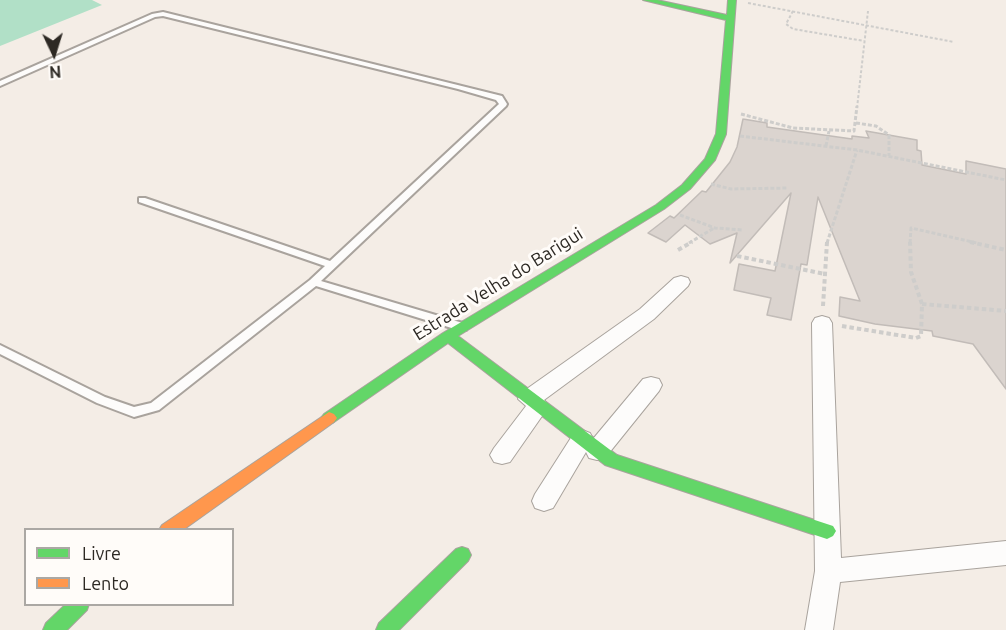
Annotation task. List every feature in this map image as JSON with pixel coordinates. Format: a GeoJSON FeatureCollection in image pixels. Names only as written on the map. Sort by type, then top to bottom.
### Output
{"type":"FeatureCollection","features":[{"type":"Feature","properties":{"kind":"street"},"geometry":{"type":"LineString","coordinates":[[647,0],[732,19]]}},
{"type":"Feature","properties":{"kind":"street","name":"Estrada Velha do Barigui"},"geometry":{"type":"LineString","coordinates":[[171,528],[448,336],[660,207],[693,180],[710,160],[721,134],[732,0]]}},
{"type":"Feature","properties":{"kind":"street"},"geometry":{"type":"LineString","coordinates":[[502,455],[534,403],[647,315],[681,282]]}},
{"type":"Feature","properties":{"kind":"street"},"geometry":{"type":"LineString","coordinates":[[819,630],[828,571],[822,323]]}},
{"type":"Feature","properties":{"kind":"street"},"geometry":{"type":"LineString","coordinates":[[448,336],[590,445],[629,467],[827,531]]}},
{"type":"Feature","properties":{"kind":"street"},"geometry":{"type":"LineString","coordinates":[[544,501],[590,445],[651,385]]}},
{"type":"Feature","properties":{"kind":"street"},"geometry":{"type":"LineString","coordinates":[[828,571],[1006,553]]}},
{"type":"Feature","properties":{"kind":"street"},"geometry":{"type":"LineString","coordinates":[[386,630],[462,555]]}},
{"type":"Feature","properties":{"kind":"street"},"geometry":{"type":"LineString","coordinates":[[53,630],[78,606]]}},
{"type":"Feature","properties":{"kind":"lane"},"geometry":{"type":"LineString","coordinates":[[0,84],[148,18],[163,14],[332,54],[499,98],[503,104],[314,282],[155,407],[146,411],[134,412],[101,400],[2,353]]}},
{"type":"Feature","properties":{"kind":"lane"},"geometry":{"type":"LineString","coordinates":[[142,200],[332,265]]}},
{"type":"Feature","properties":{"kind":"lane"},"geometry":{"type":"LineString","coordinates":[[314,282],[462,327]]}},
{"type":"Feature","properties":{"kind":"path"},"geometry":{"type":"LineString","coordinates":[[732,0],[954,42]]}},
{"type":"Feature","properties":{"kind":"path"},"geometry":{"type":"LineString","coordinates":[[793,11],[786,24],[794,29],[864,41]]}},
{"type":"Feature","properties":{"kind":"path"},"geometry":{"type":"LineString","coordinates":[[724,111],[793,128],[854,131],[868,11]]}},
{"type":"Feature","properties":{"kind":"path"},"geometry":{"type":"LineString","coordinates":[[856,123],[876,126],[889,135],[890,156]]}},
{"type":"Feature","properties":{"kind":"path"},"geometry":{"type":"LineString","coordinates":[[826,146],[829,131]]}},
{"type":"Feature","properties":{"kind":"path"},"geometry":{"type":"LineString","coordinates":[[721,134],[857,150],[1006,180]]}},
{"type":"Feature","properties":{"kind":"path"},"geometry":{"type":"LineString","coordinates":[[857,150],[827,241],[822,323],[916,338],[921,336],[921,304],[911,272],[911,228],[1006,250]]}},
{"type":"Feature","properties":{"kind":"path"},"geometry":{"type":"LineString","coordinates":[[693,180],[731,189],[788,188]]}},
{"type":"Feature","properties":{"kind":"path"},"geometry":{"type":"LineString","coordinates":[[660,207],[715,228],[743,230]]}},
{"type":"Feature","properties":{"kind":"path"},"geometry":{"type":"LineString","coordinates":[[678,250],[715,228]]}},
{"type":"Feature","properties":{"kind":"path"},"geometry":{"type":"LineString","coordinates":[[737,256],[825,274]]}},
{"type":"Feature","properties":{"kind":"path"},"geometry":{"type":"LineString","coordinates":[[921,304],[1006,311]]}},
{"type":"Feature","properties":{"kind":"green space"},"geometry":{"type":"Polygon","coordinates":[[[0,0],[92,0],[102,5],[0,46],[0,0]]]}},
{"type":"Feature","properties":{"kind":"building"},"geometry":{"type":"Polygon","coordinates":[[[743,119],[767,123],[767,127],[852,139],[852,136],[869,138],[866,131],[917,140],[917,150],[921,151],[922,165],[966,174],[966,161],[1006,169],[1006,389],[973,344],[933,336],[932,331],[875,324],[839,316],[840,297],[860,301],[818,197],[807,265],[801,264],[791,320],[767,315],[771,298],[734,290],[739,264],[775,271],[791,193],[730,263],[737,233],[710,244],[685,225],[666,242],[648,233],[670,216],[674,218],[702,191],[706,192],[730,162],[737,147],[743,119]]]}},
{"type":"Feature","properties":{"kind":"traffic: fast"},"geometry":{"type":"LineString","coordinates":[[647,0],[732,19]]}},
{"type":"Feature","properties":{"kind":"traffic: fast"},"geometry":{"type":"LineString","coordinates":[[329,418],[448,336],[660,207],[686,187],[710,160],[721,134],[732,0]]}},
{"type":"Feature","properties":{"kind":"traffic: fast"},"geometry":{"type":"LineString","coordinates":[[448,336],[611,460],[827,531]]}},
{"type":"Feature","properties":{"kind":"traffic: fast"},"geometry":{"type":"LineString","coordinates":[[386,630],[462,555]]}},
{"type":"Feature","properties":{"kind":"traffic: fast"},"geometry":{"type":"LineString","coordinates":[[53,630],[78,606]]}},
{"type":"Feature","properties":{"kind":"traffic: slow"},"geometry":{"type":"LineString","coordinates":[[171,528],[329,418]]}}]}
